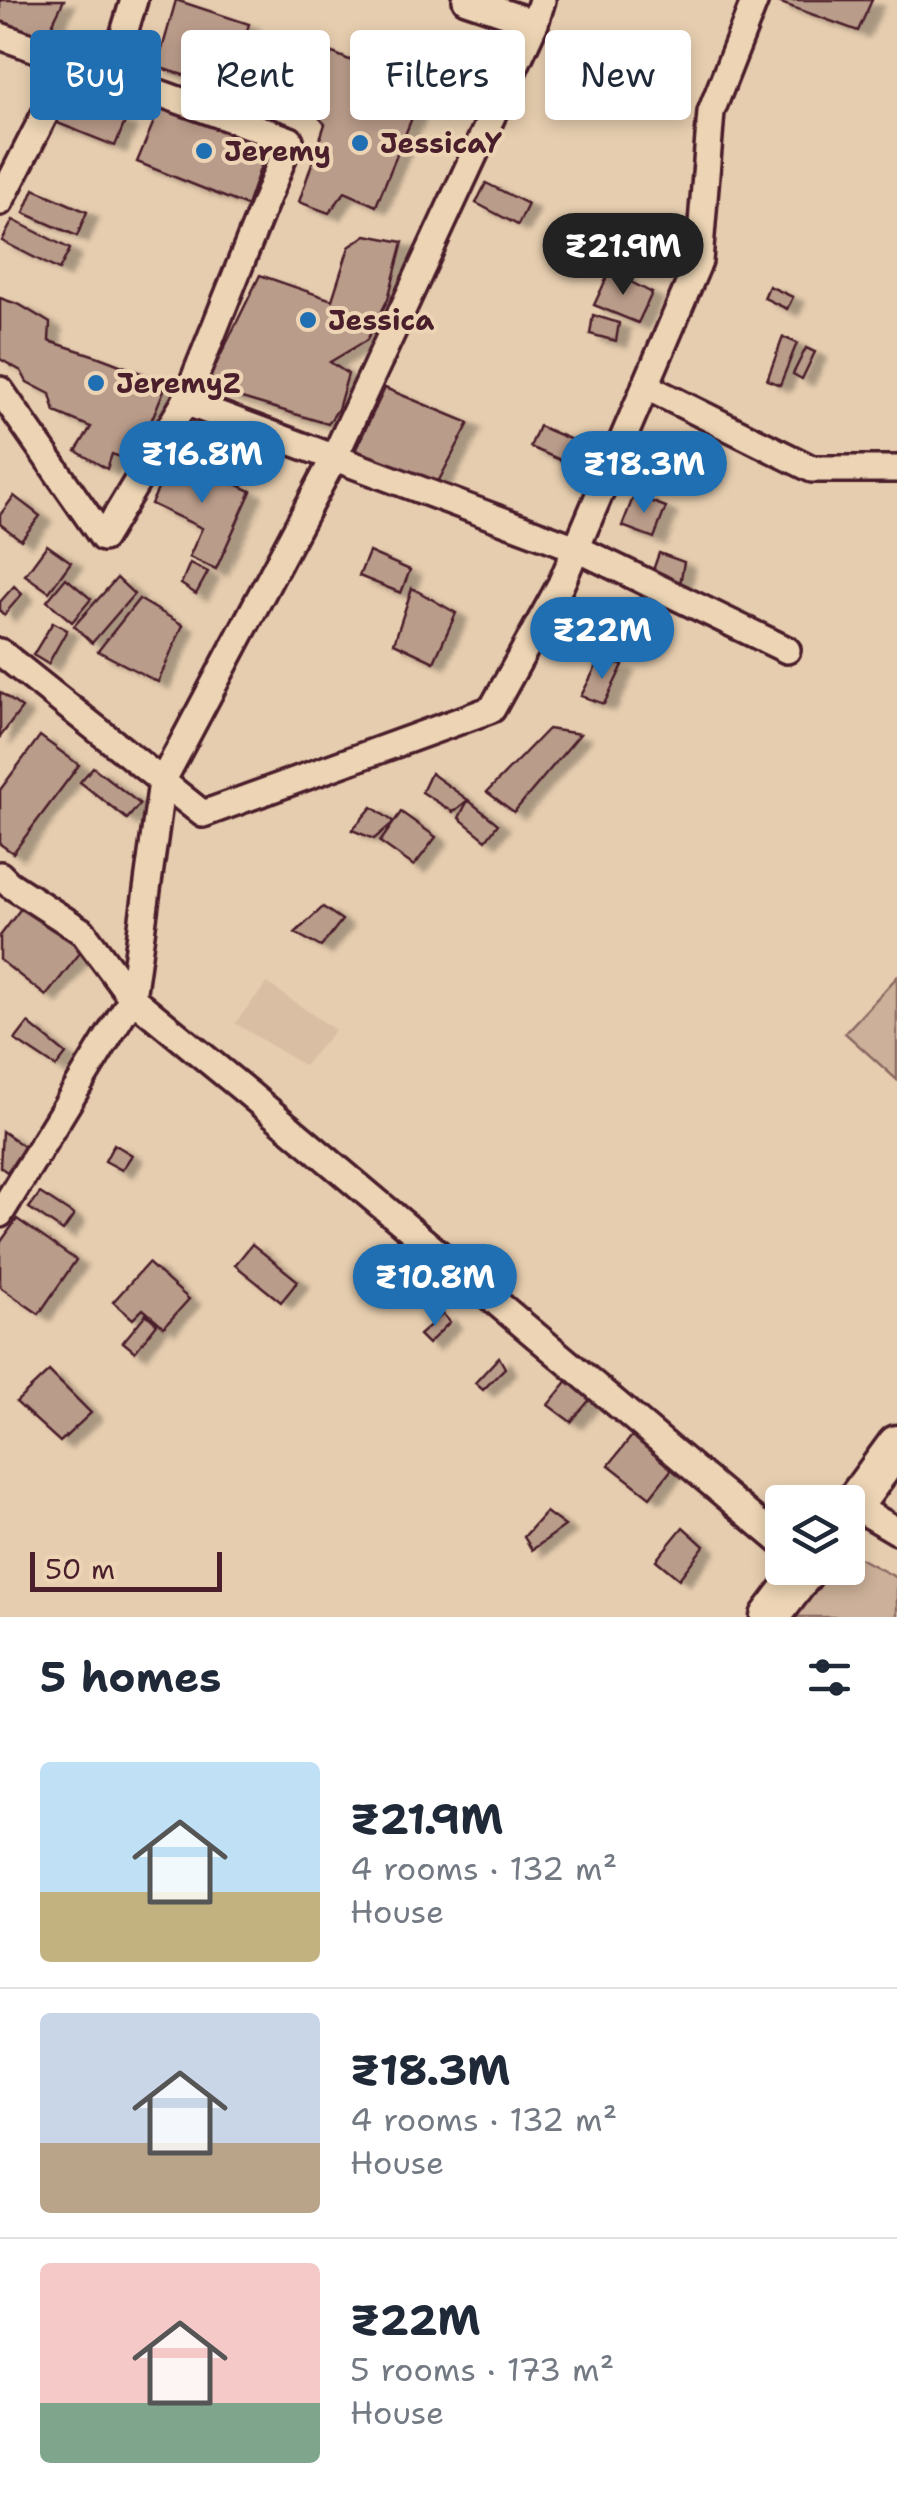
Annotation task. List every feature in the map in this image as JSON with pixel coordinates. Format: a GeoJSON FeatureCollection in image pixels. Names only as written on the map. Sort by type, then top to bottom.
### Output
{"type":"FeatureCollection","features":[{"type":"Feature","properties":{"kind":"main road"},"geometry":{"type":"LineString","coordinates":[[865,1488],[897,1445]]}},
{"type":"Feature","properties":{"kind":"main road"},"geometry":{"type":"LineString","coordinates":[[770,1617],[794,1585]]}},
{"type":"Feature","properties":{"kind":"street"},"geometry":{"type":"LineString","coordinates":[[125,30],[134,0]]}},
{"type":"Feature","properties":{"kind":"street"},"geometry":{"type":"LineString","coordinates":[[0,1214],[132,998],[162,782],[334,458],[538,11],[466,0]]}},
{"type":"Feature","properties":{"kind":"street"},"geometry":{"type":"LineString","coordinates":[[0,652],[202,814],[492,709],[560,584],[699,261],[711,112],[754,0]]}},
{"type":"Feature","properties":{"kind":"street"},"geometry":{"type":"LineString","coordinates":[[0,36],[30,47]]}},
{"type":"Feature","properties":{"kind":"street"},"geometry":{"type":"LineString","coordinates":[[0,390],[103,538],[184,402],[290,140],[161,94]]}},
{"type":"Feature","properties":{"kind":"street"},"geometry":{"type":"LineString","coordinates":[[0,202],[40,120]]}},
{"type":"Feature","properties":{"kind":"street"},"geometry":{"type":"LineString","coordinates":[[645,386],[812,469],[897,469]]}},
{"type":"Feature","properties":{"kind":"street"},"geometry":{"type":"LineString","coordinates":[[184,402],[576,548],[787,650]]}},
{"type":"Feature","properties":{"kind":"street"},"geometry":{"type":"LineString","coordinates":[[3,886],[83,932],[132,998],[765,1529]]}},
{"type":"Feature","properties":{"kind":"street"},"geometry":{"type":"LineString","coordinates":[[865,1512],[897,1520]]}},
{"type":"Feature","properties":{"kind":"street"},"geometry":{"type":"LineString","coordinates":[[865,1515],[897,1531]]}},
{"type":"Feature","properties":{"kind":"shaded area"},"geometry":{"type":"Polygon","coordinates":[[[897,977],[897,1080],[845,1033],[897,977]]]}},
{"type":"Feature","properties":{"kind":"shaded area"},"geometry":{"type":"Polygon","coordinates":[[[267,983],[335,1030],[304,1066],[235,1023],[267,983]]]}},
{"type":"Feature","properties":{"kind":"shaded area"},"geometry":{"type":"Polygon","coordinates":[[[865,1561],[897,1578],[897,1617],[792,1617],[818,1585],[865,1585],[865,1561]]]}},
{"type":"Feature","properties":{"kind":"building"},"geometry":{"type":"Polygon","coordinates":[[[0,0],[64,0],[49,30],[30,32],[0,22],[0,0]]]}},
{"type":"Feature","properties":{"kind":"building"},"geometry":{"type":"Polygon","coordinates":[[[176,0],[249,24],[247,30],[181,30],[181,74],[161,68],[161,53],[176,0]]]}},
{"type":"Feature","properties":{"kind":"building"},"geometry":{"type":"Polygon","coordinates":[[[779,0],[872,0],[858,31],[779,0]]]}},
{"type":"Feature","properties":{"kind":"building","name":"JessicaY"},"geometry":{"type":"Polygon","coordinates":[[[330,52],[350,60],[350,120],[411,120],[376,206],[345,192],[329,213],[299,202],[325,124],[321,120],[330,120],[330,52]]]}},
{"type":"Feature","properties":{"kind":"building","name":"Jeremy"},"geometry":{"type":"Polygon","coordinates":[[[164,97],[181,104],[181,120],[221,120],[270,140],[247,206],[137,162],[154,120],[161,120],[164,97]]]}},
{"type":"Feature","properties":{"kind":"building"},"geometry":{"type":"Polygon","coordinates":[[[50,120],[125,122],[115,146],[50,120]]]}},
{"type":"Feature","properties":{"kind":"building"},"geometry":{"type":"Polygon","coordinates":[[[486,183],[528,204],[518,225],[476,203],[486,183]]]}},
{"type":"Feature","properties":{"kind":"building"},"geometry":{"type":"Polygon","coordinates":[[[34,189],[87,212],[77,236],[24,213],[34,189]]]}},
{"type":"Feature","properties":{"kind":"building"},"geometry":{"type":"Polygon","coordinates":[[[13,220],[70,249],[59,270],[2,241],[13,220]]]}},
{"type":"Feature","properties":{"kind":"building","name":"Jessica"},"geometry":{"type":"Polygon","coordinates":[[[366,235],[403,242],[388,299],[367,340],[330,362],[348,374],[338,409],[328,424],[205,387],[260,275],[332,300],[349,247],[366,235]]]}},
{"type":"Feature","properties":{"kind":"building"},"geometry":{"type":"Polygon","coordinates":[[[610,271],[652,293],[638,323],[594,305],[610,271]]]}},
{"type":"Feature","properties":{"kind":"building"},"geometry":{"type":"Polygon","coordinates":[[[769,286],[793,297],[787,309],[764,298],[769,286]]]}},
{"type":"Feature","properties":{"kind":"building","name":"JeremyZ"},"geometry":{"type":"Polygon","coordinates":[[[0,298],[50,323],[49,341],[167,383],[139,450],[129,460],[112,454],[107,469],[76,451],[91,427],[55,412],[50,394],[27,382],[21,371],[0,359],[0,298]]]}},
{"type":"Feature","properties":{"kind":"building"},"geometry":{"type":"Polygon","coordinates":[[[593,315],[619,323],[616,341],[590,334],[593,315]]]}},
{"type":"Feature","properties":{"kind":"building"},"geometry":{"type":"Polygon","coordinates":[[[783,337],[797,343],[780,385],[767,380],[783,337]]]}},
{"type":"Feature","properties":{"kind":"building"},"geometry":{"type":"Polygon","coordinates":[[[806,348],[815,352],[802,379],[793,374],[806,348]]]}},
{"type":"Feature","properties":{"kind":"building"},"geometry":{"type":"Polygon","coordinates":[[[385,388],[469,423],[436,486],[354,453],[385,388]]]}},
{"type":"Feature","properties":{"kind":"building"},"geometry":{"type":"Polygon","coordinates":[[[539,426],[595,450],[586,471],[530,447],[539,426]]]}},
{"type":"Feature","properties":{"kind":"building"},"geometry":{"type":"Polygon","coordinates":[[[174,455],[251,491],[216,569],[189,557],[202,528],[151,504],[174,455]]]}},
{"type":"Feature","properties":{"kind":"building"},"geometry":{"type":"Polygon","coordinates":[[[634,495],[666,507],[654,538],[622,526],[634,495]]]}},
{"type":"Feature","properties":{"kind":"building"},"geometry":{"type":"Polygon","coordinates":[[[14,496],[40,516],[21,540],[0,524],[0,515],[14,496]]]}},
{"type":"Feature","properties":{"kind":"building"},"geometry":{"type":"Polygon","coordinates":[[[47,545],[71,562],[49,592],[25,575],[47,545]]]}},
{"type":"Feature","properties":{"kind":"building"},"geometry":{"type":"Polygon","coordinates":[[[369,552],[410,570],[401,593],[359,576],[369,552]]]}},
{"type":"Feature","properties":{"kind":"building"},"geometry":{"type":"Polygon","coordinates":[[[659,553],[684,562],[680,584],[652,573],[659,553]]]}},
{"type":"Feature","properties":{"kind":"building"},"geometry":{"type":"Polygon","coordinates":[[[190,563],[208,572],[196,594],[181,584],[190,563]]]}},
{"type":"Feature","properties":{"kind":"building"},"geometry":{"type":"Polygon","coordinates":[[[66,578],[91,599],[72,622],[47,601],[66,578]]]}},
{"type":"Feature","properties":{"kind":"building"},"geometry":{"type":"Polygon","coordinates":[[[117,578],[134,594],[92,643],[74,626],[117,578]]]}},
{"type":"Feature","properties":{"kind":"building"},"geometry":{"type":"Polygon","coordinates":[[[14,586],[22,594],[4,615],[0,602],[14,586]]]}},
{"type":"Feature","properties":{"kind":"building"},"geometry":{"type":"Polygon","coordinates":[[[412,588],[456,613],[434,662],[394,643],[412,588]]]}},
{"type":"Feature","properties":{"kind":"building"},"geometry":{"type":"Polygon","coordinates":[[[139,599],[183,625],[158,682],[98,651],[139,599]]]}},
{"type":"Feature","properties":{"kind":"building"},"geometry":{"type":"Polygon","coordinates":[[[53,622],[67,630],[48,664],[33,655],[53,622]]]}},
{"type":"Feature","properties":{"kind":"building"},"geometry":{"type":"Polygon","coordinates":[[[599,661],[623,665],[604,704],[581,696],[599,661]]]}},
{"type":"Feature","properties":{"kind":"building"},"geometry":{"type":"Polygon","coordinates":[[[0,692],[22,708],[0,737],[0,692]]]}},
{"type":"Feature","properties":{"kind":"building"},"geometry":{"type":"Polygon","coordinates":[[[548,729],[580,734],[514,812],[487,792],[548,729]]]}},
{"type":"Feature","properties":{"kind":"building"},"geometry":{"type":"Polygon","coordinates":[[[40,736],[79,765],[13,853],[0,844],[0,790],[40,736]]]}},
{"type":"Feature","properties":{"kind":"building"},"geometry":{"type":"Polygon","coordinates":[[[93,767],[140,804],[127,819],[80,782],[93,767]]]}},
{"type":"Feature","properties":{"kind":"building"},"geometry":{"type":"Polygon","coordinates":[[[431,773],[468,800],[453,812],[422,792],[431,773]]]}},
{"type":"Feature","properties":{"kind":"building"},"geometry":{"type":"Polygon","coordinates":[[[468,800],[498,824],[486,840],[459,818],[468,800]]]}},
{"type":"Feature","properties":{"kind":"building"},"geometry":{"type":"Polygon","coordinates":[[[372,807],[394,822],[374,839],[352,830],[372,807]]]}},
{"type":"Feature","properties":{"kind":"building"},"geometry":{"type":"Polygon","coordinates":[[[401,812],[436,837],[414,866],[380,842],[401,812]]]}},
{"type":"Feature","properties":{"kind":"building"},"geometry":{"type":"Polygon","coordinates":[[[25,903],[84,948],[46,996],[0,960],[0,936],[25,903]]]}},
{"type":"Feature","properties":{"kind":"building"},"geometry":{"type":"Polygon","coordinates":[[[323,907],[342,920],[321,947],[295,933],[323,907]]]}},
{"type":"Feature","properties":{"kind":"building"},"geometry":{"type":"Polygon","coordinates":[[[28,1023],[66,1054],[56,1067],[15,1040],[28,1023]]]}},
{"type":"Feature","properties":{"kind":"building"},"geometry":{"type":"Polygon","coordinates":[[[2,1131],[25,1147],[7,1172],[0,1167],[2,1131]]]}},
{"type":"Feature","properties":{"kind":"building"},"geometry":{"type":"Polygon","coordinates":[[[114,1144],[132,1155],[122,1170],[105,1161],[114,1144]]]}},
{"type":"Feature","properties":{"kind":"building"},"geometry":{"type":"Polygon","coordinates":[[[40,1193],[74,1215],[63,1231],[29,1208],[40,1193]]]}},
{"type":"Feature","properties":{"kind":"building"},"geometry":{"type":"Polygon","coordinates":[[[17,1219],[76,1260],[39,1314],[0,1287],[0,1243],[17,1219]]]}},
{"type":"Feature","properties":{"kind":"building"},"geometry":{"type":"Polygon","coordinates":[[[252,1244],[298,1281],[281,1302],[235,1265],[252,1244]]]}},
{"type":"Feature","properties":{"kind":"building"},"geometry":{"type":"Polygon","coordinates":[[[148,1263],[189,1299],[164,1327],[143,1309],[133,1319],[113,1302],[148,1263]]]}},
{"type":"Feature","properties":{"kind":"building"},"geometry":{"type":"Polygon","coordinates":[[[146,1314],[157,1324],[135,1352],[123,1342],[146,1314]]]}},
{"type":"Feature","properties":{"kind":"building"},"geometry":{"type":"Polygon","coordinates":[[[443,1314],[450,1322],[428,1344],[419,1335],[443,1314]]]}},
{"type":"Feature","properties":{"kind":"building"},"geometry":{"type":"Polygon","coordinates":[[[499,1357],[505,1368],[483,1390],[475,1383],[499,1357]]]}},
{"type":"Feature","properties":{"kind":"building"},"geometry":{"type":"Polygon","coordinates":[[[49,1371],[91,1413],[60,1442],[16,1402],[49,1371]]]}},
{"type":"Feature","properties":{"kind":"building"},"geometry":{"type":"Polygon","coordinates":[[[569,1379],[592,1397],[571,1422],[548,1405],[569,1379]]]}},
{"type":"Feature","properties":{"kind":"building"},"geometry":{"type":"Polygon","coordinates":[[[635,1432],[675,1465],[650,1497],[609,1465],[635,1432]]]}},
{"type":"Feature","properties":{"kind":"building"},"geometry":{"type":"Polygon","coordinates":[[[546,1512],[565,1526],[532,1550],[524,1537],[546,1512]]]}},
{"type":"Feature","properties":{"kind":"building"},"geometry":{"type":"Polygon","coordinates":[[[683,1527],[704,1546],[679,1579],[656,1560],[683,1527]]]}},
{"type":"Feature","properties":{"kind":"place","name":"JessicaY"},"geometry":{"type":"Point","coordinates":[360,143]}},
{"type":"Feature","properties":{"kind":"place","name":"Jeremy"},"geometry":{"type":"Point","coordinates":[204,151]}},
{"type":"Feature","properties":{"kind":"place","name":"Jessica"},"geometry":{"type":"Point","coordinates":[308,320]}},
{"type":"Feature","properties":{"kind":"place","name":"JeremyZ"},"geometry":{"type":"Point","coordinates":[96,383]}}]}
